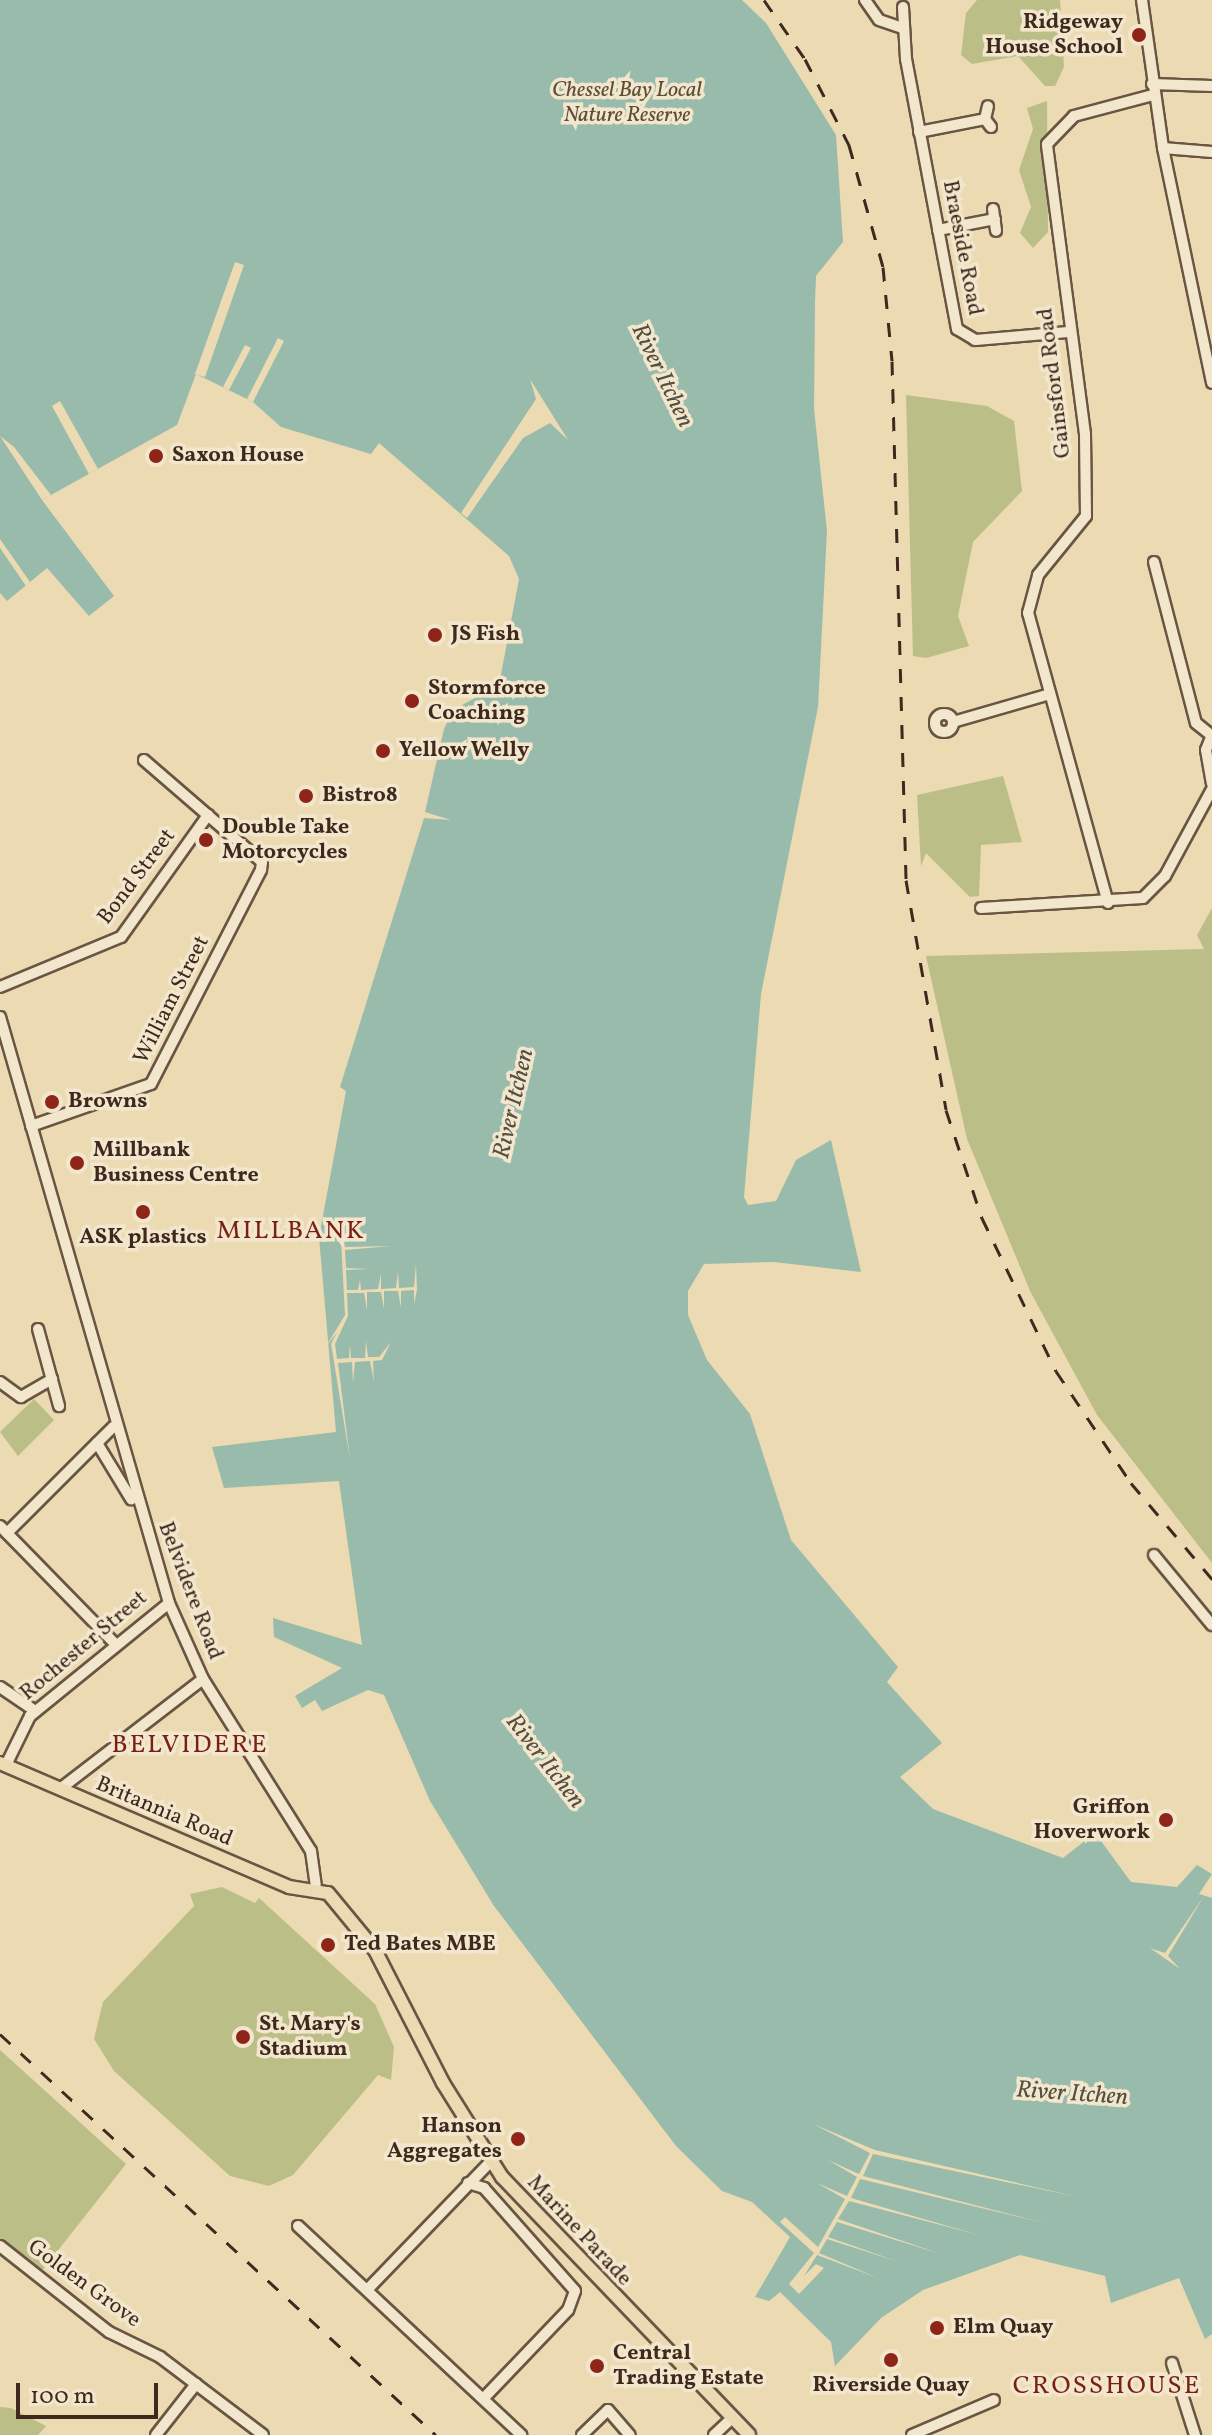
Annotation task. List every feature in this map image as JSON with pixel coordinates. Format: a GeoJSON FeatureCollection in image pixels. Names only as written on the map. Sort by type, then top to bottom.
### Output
{"type":"FeatureCollection","features":[{"type":"Feature","properties":{"kind":"main road","name":"Britannia Road"},"geometry":{"type":"LineString","coordinates":[[3,1764],[289,1887],[316,1885]]}},
{"type":"Feature","properties":{"kind":"main road","name":"Marine Parade"},"geometry":{"type":"LineString","coordinates":[[316,1885],[343,1906],[375,1950],[425,2049],[490,2162],[534,2218],[749,2435]]}},
{"type":"Feature","properties":{"kind":"street"},"geometry":{"type":"LineString","coordinates":[[865,0],[879,20],[902,28]]}},
{"type":"Feature","properties":{"kind":"street"},"geometry":{"type":"LineString","coordinates":[[1142,0],[1152,89],[1212,383]]}},
{"type":"Feature","properties":{"kind":"street","name":"Braeside Road"},"geometry":{"type":"LineString","coordinates":[[903,7],[906,59],[953,319],[965,337],[1069,332]]}},
{"type":"Feature","properties":{"kind":"street"},"geometry":{"type":"LineString","coordinates":[[1152,89],[1212,86]]}},
{"type":"Feature","properties":{"kind":"street","name":"Gainsford Road"},"geometry":{"type":"LineString","coordinates":[[1108,903],[1028,613],[1038,575],[1086,516],[1085,434],[1069,332],[1047,144],[1074,116],[1152,89]]}},
{"type":"Feature","properties":{"kind":"street"},"geometry":{"type":"LineString","coordinates":[[919,132],[988,123],[988,106]]}},
{"type":"Feature","properties":{"kind":"street"},"geometry":{"type":"LineString","coordinates":[[1163,148],[1212,152]]}},
{"type":"Feature","properties":{"kind":"street"},"geometry":{"type":"LineString","coordinates":[[938,230],[994,214],[996,231]]}},
{"type":"Feature","properties":{"kind":"street"},"geometry":{"type":"LineString","coordinates":[[981,908],[1108,903],[1154,890],[1212,786],[1212,735],[1196,723],[1154,562]]}},
{"type":"Feature","properties":{"kind":"street"},"geometry":{"type":"LineString","coordinates":[[953,722],[1050,694]]}},
{"type":"Feature","properties":{"kind":"street"},"geometry":{"type":"LineString","coordinates":[[144,760],[208,815]]}},
{"type":"Feature","properties":{"kind":"street","name":"William Street"},"geometry":{"type":"LineString","coordinates":[[31,1126],[151,1084],[262,862],[208,815]]}},
{"type":"Feature","properties":{"kind":"street","name":"Bond Street"},"geometry":{"type":"LineString","coordinates":[[0,987],[121,937],[208,815]]}},
{"type":"Feature","properties":{"kind":"street","name":"Belvidere Road"},"geometry":{"type":"LineString","coordinates":[[0,1017],[113,1427],[169,1603],[203,1679],[311,1851],[316,1885]]}},
{"type":"Feature","properties":{"kind":"street"},"geometry":{"type":"LineString","coordinates":[[38,1329],[59,1406]]}},
{"type":"Feature","properties":{"kind":"street"},"geometry":{"type":"LineString","coordinates":[[0,1382],[21,1397],[52,1379]]}},
{"type":"Feature","properties":{"kind":"street"},"geometry":{"type":"LineString","coordinates":[[113,1427],[4,1529],[115,1644]]}},
{"type":"Feature","properties":{"kind":"street","name":"Belvidere Road"},"geometry":{"type":"LineString","coordinates":[[97,1443],[138,1511]]}},
{"type":"Feature","properties":{"kind":"street"},"geometry":{"type":"LineString","coordinates":[[1154,1555],[1212,1625]]}},
{"type":"Feature","properties":{"kind":"street","name":"Rochester Street"},"geometry":{"type":"LineString","coordinates":[[3,1764],[35,1711],[169,1603]]}},
{"type":"Feature","properties":{"kind":"street"},"geometry":{"type":"LineString","coordinates":[[60,1789],[203,1679]]}},
{"type":"Feature","properties":{"kind":"street"},"geometry":{"type":"LineString","coordinates":[[0,1687],[35,1711]]}},
{"type":"Feature","properties":{"kind":"street"},"geometry":{"type":"LineString","coordinates":[[367,2290],[490,2162]]}},
{"type":"Feature","properties":{"kind":"street"},"geometry":{"type":"LineString","coordinates":[[468,2183],[484,2188],[575,2291],[568,2310],[484,2398]]}},
{"type":"Feature","properties":{"kind":"street"},"geometry":{"type":"LineString","coordinates":[[298,2226],[521,2435]]}},
{"type":"Feature","properties":{"kind":"street","name":"Golden Grove"},"geometry":{"type":"LineString","coordinates":[[0,2246],[109,2332],[196,2384],[263,2435]]}},
{"type":"Feature","properties":{"kind":"street"},"geometry":{"type":"LineString","coordinates":[[1172,2363],[1195,2435]]}},
{"type":"Feature","properties":{"kind":"street"},"geometry":{"type":"LineString","coordinates":[[156,2435],[196,2384]]}},
{"type":"Feature","properties":{"kind":"street"},"geometry":{"type":"LineString","coordinates":[[912,2435],[994,2400]]}},
{"type":"Feature","properties":{"kind":"street"},"geometry":{"type":"LineString","coordinates":[[582,2435],[608,2410],[630,2435]]}},
{"type":"Feature","properties":{"kind":"street"},"geometry":{"type":"LineString","coordinates":[[714,2435],[732,2418]]}},
{"type":"Feature","properties":{"kind":"green space"},"geometry":{"type":"Polygon","coordinates":[[[977,0],[1060,0],[1064,67],[1055,86],[1045,86],[1018,56],[972,64],[961,55],[966,13],[977,0]]]}},
{"type":"Feature","properties":{"kind":"green space"},"geometry":{"type":"Polygon","coordinates":[[[1047,101],[1048,232],[1033,248],[1020,233],[1031,207],[1019,170],[1033,129],[1027,108],[1047,101]]]}},
{"type":"Feature","properties":{"kind":"green space"},"geometry":{"type":"Polygon","coordinates":[[[906,395],[987,406],[1014,421],[1022,491],[973,542],[958,616],[969,646],[926,658],[913,656],[906,395]]]}},
{"type":"Feature","properties":{"kind":"green space"},"geometry":{"type":"Polygon","coordinates":[[[1003,776],[1022,842],[981,845],[979,896],[970,897],[926,853],[921,866],[917,795],[1003,776]]]}},
{"type":"Feature","properties":{"kind":"green space"},"geometry":{"type":"Polygon","coordinates":[[[1212,908],[1212,1563],[1097,1415],[1031,1293],[967,1139],[926,956],[1204,949],[1197,935],[1212,908]]]}},
{"type":"Feature","properties":{"kind":"green space"},"geometry":{"type":"Polygon","coordinates":[[[34,1399],[54,1420],[18,1456],[0,1432],[34,1399]]]}},
{"type":"Feature","properties":{"kind":"green space","name":"St. Mary's Stadium"},"geometry":{"type":"Polygon","coordinates":[[[222,1887],[255,1903],[259,1898],[375,2004],[394,2047],[391,2080],[378,2075],[293,2175],[269,2186],[230,2176],[114,2071],[94,2039],[103,2002],[194,1906],[190,1894],[222,1887]]]}},
{"type":"Feature","properties":{"kind":"green space"},"geometry":{"type":"Polygon","coordinates":[[[0,2050],[126,2164],[41,2272],[0,2240],[0,2050]]]}},
{"type":"Feature","properties":{"kind":"green space"},"geometry":{"type":"Polygon","coordinates":[[[0,2407],[11,2408],[46,2426],[38,2435],[0,2435],[0,2407]]]}},
{"type":"Feature","properties":{"kind":"water","name":"River Itchen"},"geometry":{"type":"Polygon","coordinates":[[[0,0],[742,0],[766,23],[836,135],[843,242],[816,276],[815,303],[814,409],[827,531],[818,707],[761,994],[744,1197],[748,1205],[776,1201],[796,1160],[831,1140],[861,1272],[774,1262],[704,1264],[688,1291],[688,1315],[707,1360],[750,1414],[791,1540],[898,1667],[887,1682],[942,1743],[900,1777],[933,1809],[1063,1858],[1095,1833],[1131,1882],[1177,1887],[1197,1865],[1212,1874],[1199,1894],[1212,1898],[1212,2334],[1205,2339],[1179,2278],[1111,2303],[1105,2276],[1020,2255],[923,2290],[881,2318],[835,2366],[831,2342],[780,2292],[769,2301],[755,2297],[790,2237],[752,2202],[722,2191],[676,2146],[494,1906],[430,1801],[384,1695],[368,1690],[322,1711],[315,1700],[302,1708],[295,1696],[342,1668],[274,1637],[273,1618],[362,1645],[339,1481],[224,1488],[212,1447],[336,1432],[319,1237],[346,1091],[340,1087],[424,818],[451,820],[425,812],[444,729],[453,710],[499,685],[519,579],[509,556],[379,443],[371,454],[281,427],[253,402],[196,374],[177,425],[42,500],[114,596],[89,616],[47,568],[7,601],[0,593],[0,0]]]}},
{"type":"Feature","properties":{"kind":"pier"},"geometry":{"type":"Polygon","coordinates":[[[235,262],[244,265],[205,377],[195,374],[235,262]]]}},
{"type":"Feature","properties":{"kind":"pier"},"geometry":{"type":"Polygon","coordinates":[[[278,338],[284,341],[253,402],[247,399],[278,338]]]}},
{"type":"Feature","properties":{"kind":"pier"},"geometry":{"type":"Polygon","coordinates":[[[245,345],[251,348],[229,390],[223,387],[245,345]]]}},
{"type":"Feature","properties":{"kind":"pier"},"geometry":{"type":"Polygon","coordinates":[[[530,379],[568,440],[550,423],[523,438],[467,518],[461,513],[536,399],[530,379]]]}},
{"type":"Feature","properties":{"kind":"pier"},"geometry":{"type":"Polygon","coordinates":[[[60,401],[98,469],[89,474],[52,406],[60,401]]]}},
{"type":"Feature","properties":{"kind":"pier"},"geometry":{"type":"Polygon","coordinates":[[[0,436],[14,447],[51,495],[42,500],[0,436]]]}},
{"type":"Feature","properties":{"kind":"pier"},"geometry":{"type":"Polygon","coordinates":[[[0,539],[30,582],[26,586],[0,548],[0,539]]]}},
{"type":"Feature","properties":{"kind":"pier"},"geometry":{"type":"Polygon","coordinates":[[[340,1220],[345,1247],[392,1246],[345,1250],[346,1268],[369,1269],[346,1270],[347,1290],[358,1290],[360,1280],[361,1290],[378,1289],[381,1274],[381,1289],[396,1288],[398,1271],[399,1288],[414,1287],[416,1264],[414,1304],[414,1290],[401,1291],[401,1308],[398,1291],[384,1291],[384,1309],[381,1292],[367,1292],[367,1310],[364,1293],[347,1293],[348,1316],[335,1344],[337,1359],[349,1358],[350,1344],[351,1358],[365,1358],[366,1341],[368,1357],[379,1357],[391,1342],[382,1360],[373,1361],[374,1382],[370,1361],[355,1362],[353,1383],[352,1362],[338,1363],[350,1459],[331,1344],[337,1332],[325,1348],[345,1315],[340,1220]]]}},
{"type":"Feature","properties":{"kind":"pier"},"geometry":{"type":"Polygon","coordinates":[[[1204,1896],[1168,1956],[1180,1969],[1150,1948],[1165,1953],[1204,1896]]]}},
{"type":"Feature","properties":{"kind":"pier"},"geometry":{"type":"Polygon","coordinates":[[[813,2124],[875,2150],[1078,2197],[873,2154],[863,2176],[1048,2224],[860,2179],[851,2198],[979,2235],[849,2201],[838,2219],[941,2254],[837,2222],[828,2237],[899,2262],[827,2239],[819,2253],[878,2278],[817,2255],[804,2276],[816,2264],[824,2268],[799,2294],[789,2284],[814,2253],[780,2222],[785,2217],[818,2247],[845,2199],[817,2183],[847,2196],[857,2177],[828,2160],[859,2174],[870,2153],[813,2124]]]}},
{"type":"Feature","properties":{"kind":"railway"},"geometry":{"type":"LineString","coordinates":[[764,0],[805,59],[849,145],[883,267],[892,361],[906,880],[946,1110],[982,1218],[1056,1371],[1131,1483],[1212,1579]]}},
{"type":"Feature","properties":{"kind":"railway"},"geometry":{"type":"LineString","coordinates":[[0,2034],[436,2435]]}},
{"type":"Feature","properties":{"kind":"place","name":"Ridgeway House School"},"geometry":{"type":"Point","coordinates":[1139,35]}},
{"type":"Feature","properties":{"kind":"place","name":"Saxon House"},"geometry":{"type":"Point","coordinates":[156,456]}},
{"type":"Feature","properties":{"kind":"place","name":"JS Fish"},"geometry":{"type":"Point","coordinates":[435,635]}},
{"type":"Feature","properties":{"kind":"place","name":"Stormforce Coaching"},"geometry":{"type":"Point","coordinates":[412,701]}},
{"type":"Feature","properties":{"kind":"place","name":"Yellow Welly"},"geometry":{"type":"Point","coordinates":[383,751]}},
{"type":"Feature","properties":{"kind":"place","name":"Bistro8"},"geometry":{"type":"Point","coordinates":[306,796]}},
{"type":"Feature","properties":{"kind":"place","name":"Double Take Motorcycles"},"geometry":{"type":"Point","coordinates":[206,840]}},
{"type":"Feature","properties":{"kind":"place","name":"Browns"},"geometry":{"type":"Point","coordinates":[52,1102]}},
{"type":"Feature","properties":{"kind":"place","name":"Millbank Business Centre"},"geometry":{"type":"Point","coordinates":[77,1163]}},
{"type":"Feature","properties":{"kind":"place","name":"ASK plastics"},"geometry":{"type":"Point","coordinates":[143,1212]}},
{"type":"Feature","properties":{"kind":"place","name":"Griffon Hoverwork"},"geometry":{"type":"Point","coordinates":[1166,1820]}},
{"type":"Feature","properties":{"kind":"place","name":"Ted Bates MBE"},"geometry":{"type":"Point","coordinates":[328,1945]}},
{"type":"Feature","properties":{"kind":"place","name":"St. Mary's Stadium"},"geometry":{"type":"Point","coordinates":[243,2037]}},
{"type":"Feature","properties":{"kind":"place","name":"Hanson Aggregates"},"geometry":{"type":"Point","coordinates":[518,2139]}},
{"type":"Feature","properties":{"kind":"place","name":"Elm Quay"},"geometry":{"type":"Point","coordinates":[937,2328]}},
{"type":"Feature","properties":{"kind":"place","name":"Riverside Quay"},"geometry":{"type":"Point","coordinates":[891,2360]}},
{"type":"Feature","properties":{"kind":"place","name":"Central Trading Estate"},"geometry":{"type":"Point","coordinates":[597,2366]}},
{"type":"Feature","properties":{"kind":"district","name":"MILLBANK"},"geometry":{"type":"Point","coordinates":[291,1232]}},
{"type":"Feature","properties":{"kind":"district","name":"BELVIDERE"},"geometry":{"type":"Point","coordinates":[190,1746]}},
{"type":"Feature","properties":{"kind":"district","name":"CROSSHOUSE"},"geometry":{"type":"Point","coordinates":[1107,2387]}},
{"type":"Feature","properties":{"kind":"park label","name":"Chessel Bay Local Nature Reserve"},"geometry":{"type":"Point","coordinates":[627,102]}}]}
